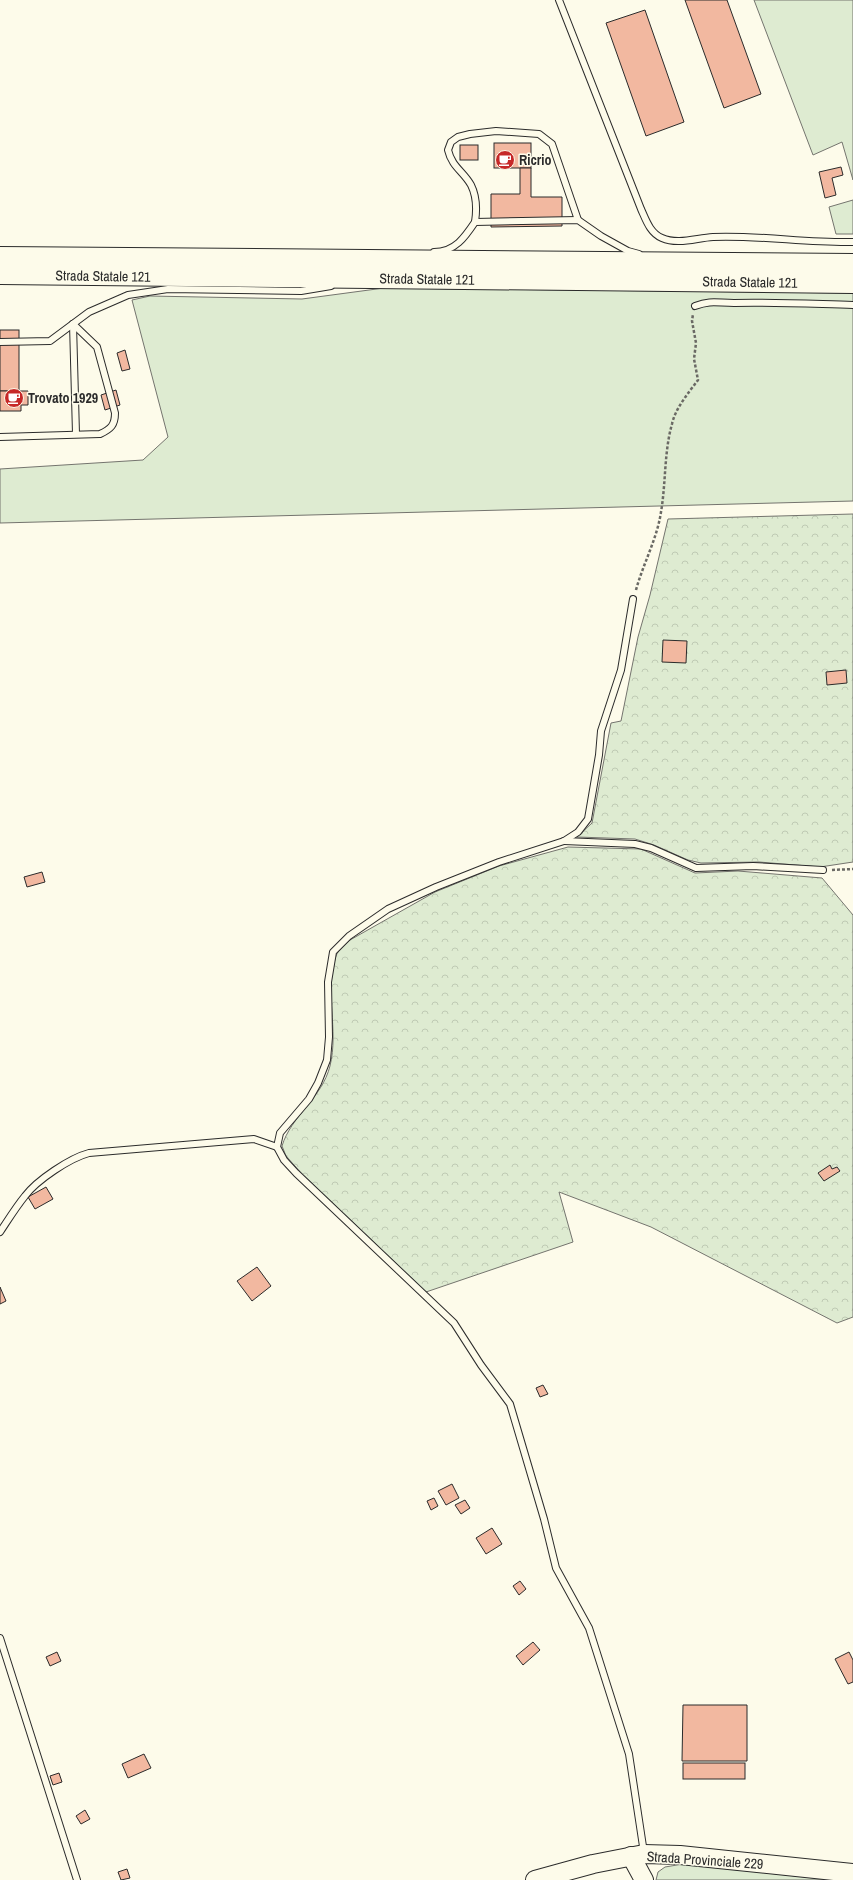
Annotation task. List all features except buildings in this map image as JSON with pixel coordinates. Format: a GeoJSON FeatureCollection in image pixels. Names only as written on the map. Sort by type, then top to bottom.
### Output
{"type":"FeatureCollection","features":[{"type":"Feature","properties":{"kind":"main road","name":"Strada Statale 121"},"geometry":{"type":"LineString","coordinates":[[0,257],[846,264]]}},
{"type":"Feature","properties":{"kind":"main road","name":"Strada Statale 121"},"geometry":{"type":"LineString","coordinates":[[0,274],[853,283]]}},
{"type":"Feature","properties":{"kind":"street","name":"Strada Provinciale 229"},"geometry":{"type":"LineString","coordinates":[[535,1880],[593,1864],[638,1855],[680,1855],[853,1873]]}},
{"type":"Feature","properties":{"kind":"street"},"geometry":{"type":"LineString","coordinates":[[638,1855],[644,1880]]}},
{"type":"Feature","properties":{"kind":"lane"},"geometry":{"type":"LineString","coordinates":[[559,0],[641,209],[652,231],[661,238],[677,241],[713,237],[823,243],[853,242]]}},
{"type":"Feature","properties":{"kind":"lane"},"geometry":{"type":"LineString","coordinates":[[430,252],[438,252],[462,242],[475,222],[477,208],[471,185],[455,167],[448,150],[451,142],[458,137],[496,131],[539,134],[552,144],[578,220]]}},
{"type":"Feature","properties":{"kind":"lane"},"geometry":{"type":"LineString","coordinates":[[475,222],[578,220],[628,252],[643,255]]}},
{"type":"Feature","properties":{"kind":"lane"},"geometry":{"type":"LineString","coordinates":[[224,259],[276,252]]}},
{"type":"Feature","properties":{"kind":"lane"},"geometry":{"type":"LineString","coordinates":[[694,256],[793,257],[846,264]]}},
{"type":"Feature","properties":{"kind":"lane"},"geometry":{"type":"LineString","coordinates":[[0,342],[50,341],[89,312],[128,295],[168,290],[301,291],[384,278]]}},
{"type":"Feature","properties":{"kind":"lane"},"geometry":{"type":"LineString","coordinates":[[695,306],[707,301],[726,303],[766,302],[853,305]]}},
{"type":"Feature","properties":{"kind":"lane"},"geometry":{"type":"LineString","coordinates":[[0,436],[100,434],[110,430],[115,422],[115,413],[97,347],[73,324]]}},
{"type":"Feature","properties":{"kind":"lane"},"geometry":{"type":"LineString","coordinates":[[73,324],[76,434]]}},
{"type":"Feature","properties":{"kind":"lane"},"geometry":{"type":"LineString","coordinates":[[277,1147],[280,1133],[309,1099],[318,1083],[327,1060],[329,1037],[328,982],[333,952],[349,936],[388,909],[436,887],[499,862],[564,841],[578,832],[588,818],[600,755],[601,731],[621,670],[633,599]]}},
{"type":"Feature","properties":{"kind":"lane"},"geometry":{"type":"LineString","coordinates":[[564,841],[635,844],[651,848],[683,864],[696,868],[753,866],[823,870]]}},
{"type":"Feature","properties":{"kind":"lane"},"geometry":{"type":"LineString","coordinates":[[0,1232],[30,1190],[62,1165],[79,1156],[89,1153],[254,1138],[277,1147],[284,1160],[296,1173],[454,1323],[481,1365],[510,1404],[544,1519],[556,1568],[589,1628],[629,1754],[638,1855]]}},
{"type":"Feature","properties":{"kind":"lane"},"geometry":{"type":"LineString","coordinates":[[0,1638],[77,1880]]}},
{"type":"Feature","properties":{"kind":"path"},"geometry":{"type":"LineString","coordinates":[[633,599],[641,570],[653,544],[661,513],[672,423],[686,396],[698,380],[694,359],[696,343],[692,320],[695,306]]}},
{"type":"Feature","properties":{"kind":"path"},"geometry":{"type":"LineString","coordinates":[[823,870],[853,869]]}},
{"type":"Feature","properties":{"kind":"green space"},"geometry":{"type":"Polygon","coordinates":[[[754,0],[853,0],[853,180],[842,142],[813,155],[754,0]]]}},
{"type":"Feature","properties":{"kind":"green space"},"geometry":{"type":"Polygon","coordinates":[[[853,200],[853,234],[836,234],[829,207],[853,200]]]}},
{"type":"Feature","properties":{"kind":"green space"},"geometry":{"type":"Polygon","coordinates":[[[384,288],[853,293],[853,501],[0,523],[0,469],[143,460],[168,437],[132,300],[150,296],[302,299],[384,288]]]}},
{"type":"Feature","properties":{"kind":"green space"},"geometry":{"type":"Polygon","coordinates":[[[853,514],[853,862],[820,867],[759,862],[701,863],[688,860],[654,845],[635,839],[577,837],[592,823],[611,723],[621,721],[638,637],[650,595],[668,519],[853,514]]]}},
{"type":"Feature","properties":{"kind":"green space"},"geometry":{"type":"Polygon","coordinates":[[[568,847],[641,849],[695,873],[738,871],[822,878],[853,915],[853,1317],[837,1323],[651,1227],[559,1192],[573,1242],[426,1292],[302,1174],[286,1156],[282,1146],[286,1135],[320,1088],[330,1066],[333,1039],[331,983],[336,956],[342,947],[350,940],[435,892],[499,866],[568,847]]]}},
{"type":"Feature","properties":{"kind":"green space"},"geometry":{"type":"Polygon","coordinates":[[[683,1864],[834,1880],[656,1880],[658,1872],[665,1867],[683,1864]]]}},
{"type":"Feature","properties":{"kind":"place","name":"Ricrio"},"geometry":{"type":"Point","coordinates":[505,160]}},
{"type":"Feature","properties":{"kind":"place","name":"Trovato 1929"},"geometry":{"type":"Point","coordinates":[14,398]}}]}
